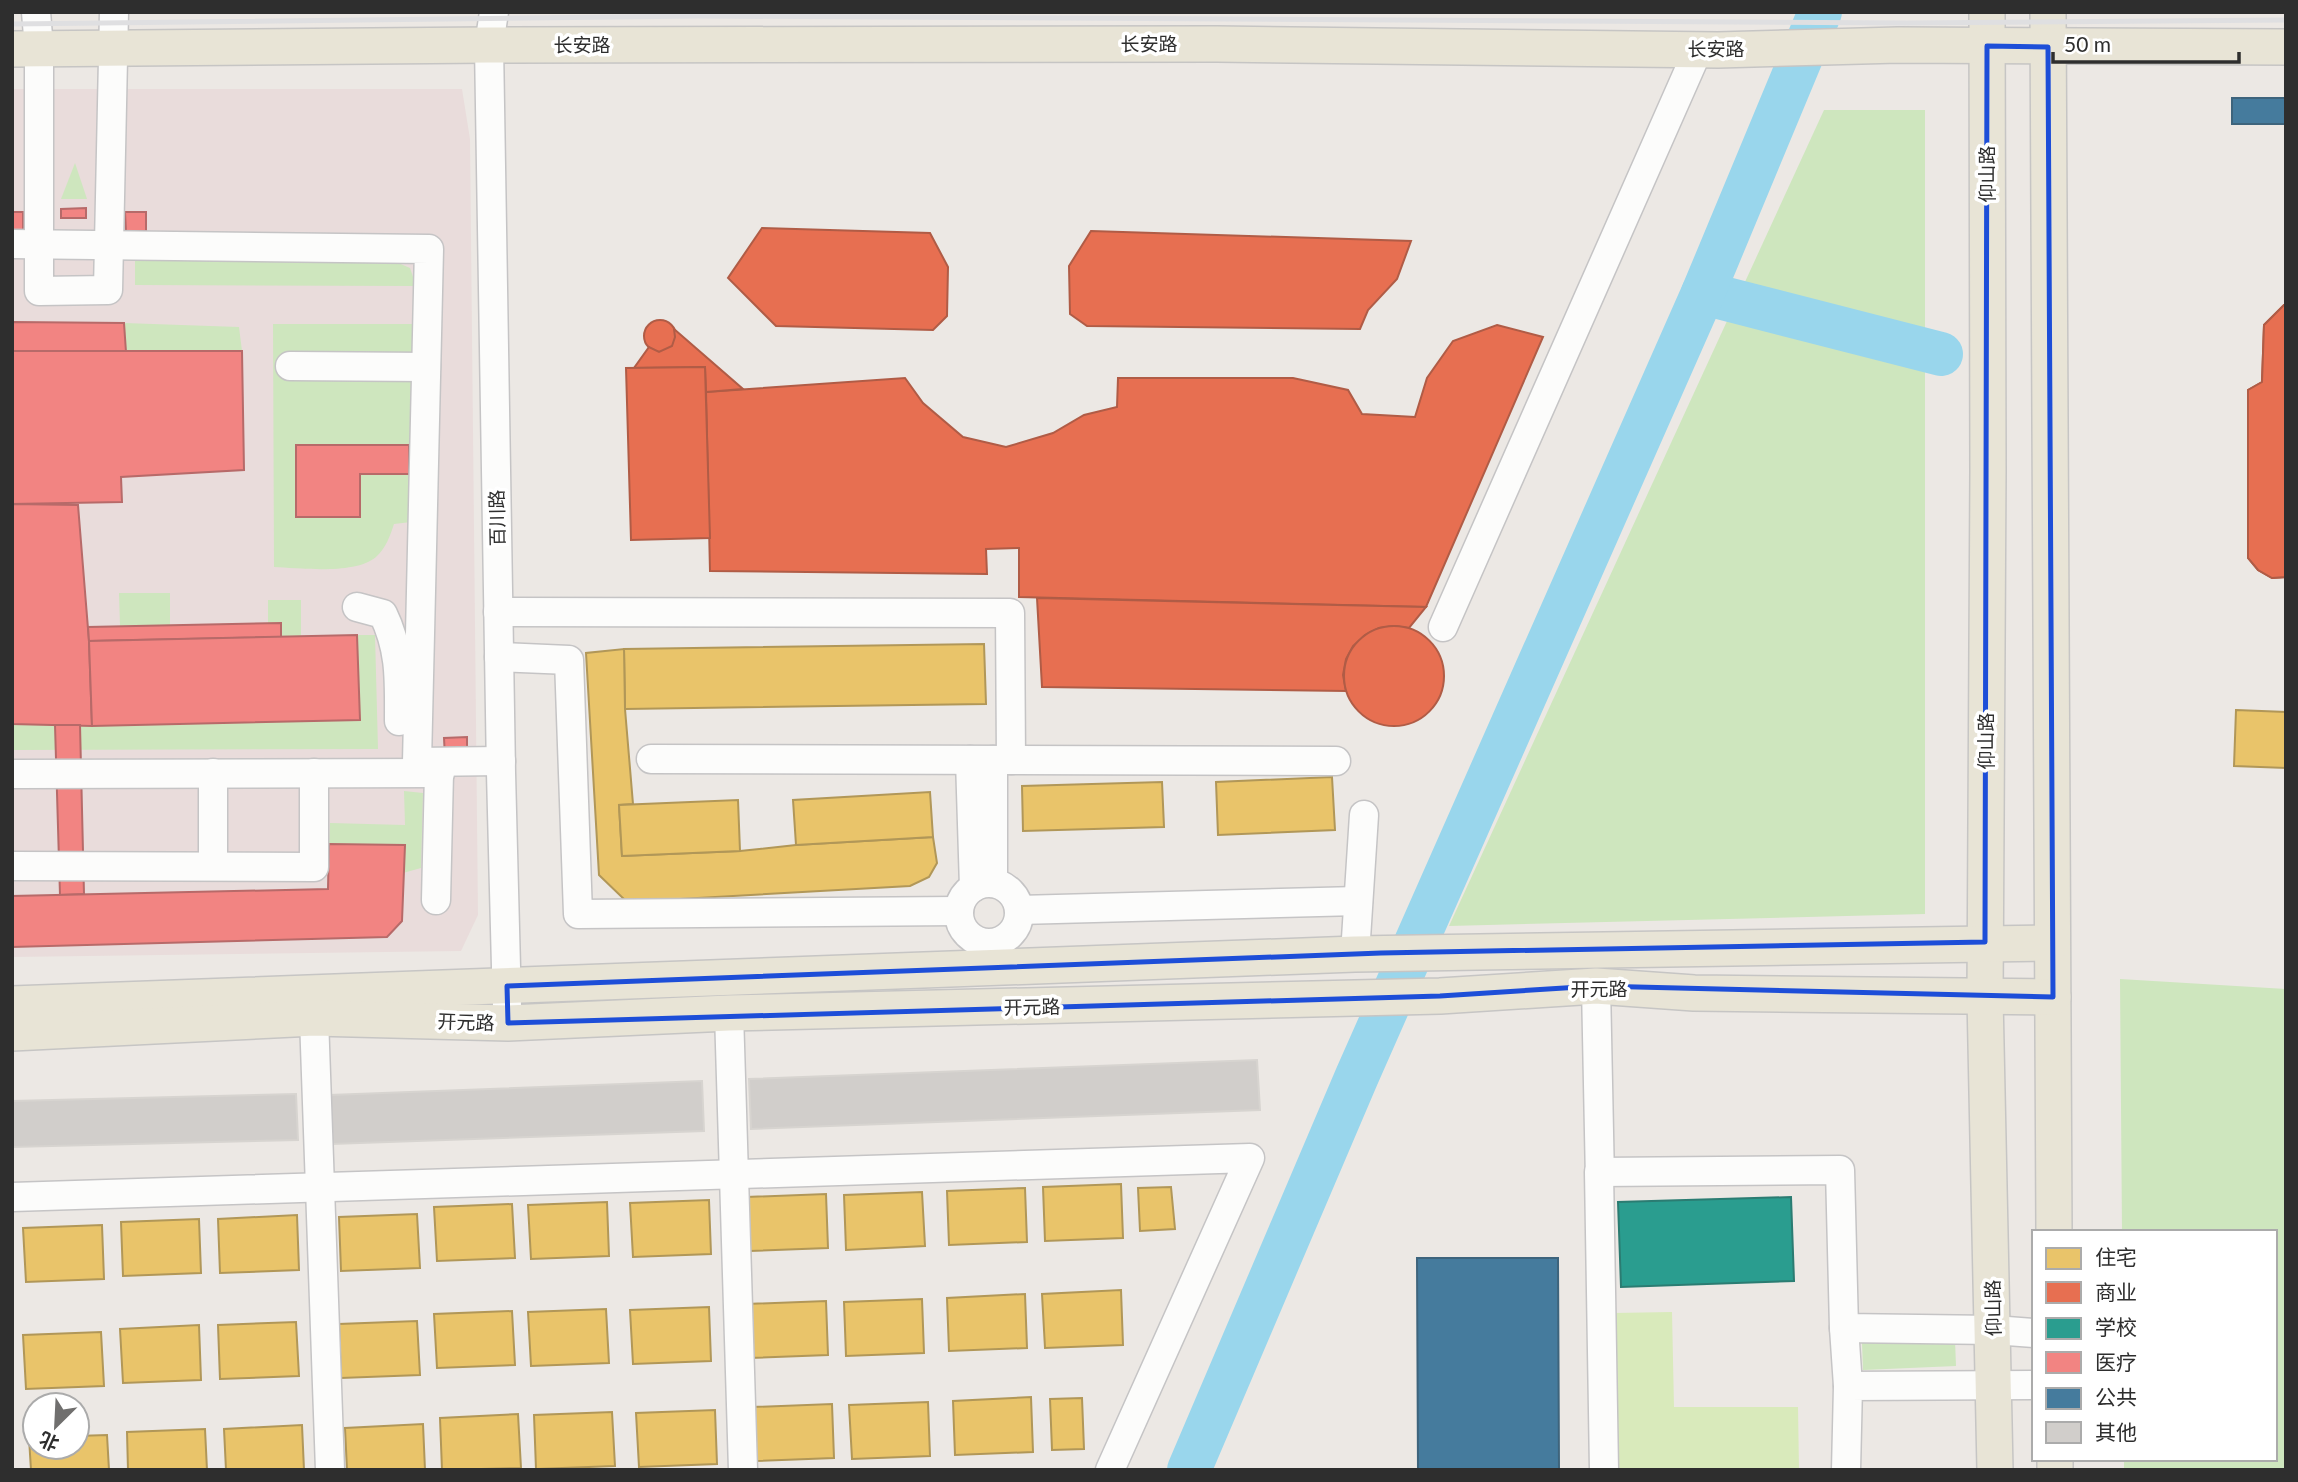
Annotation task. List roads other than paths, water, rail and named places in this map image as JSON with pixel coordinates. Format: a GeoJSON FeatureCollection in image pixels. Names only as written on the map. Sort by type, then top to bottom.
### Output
{"type":"FeatureCollection","features":[{"type":"Feature","properties":{"kind":"main road"},"geometry":{"type":"LineString","coordinates":[[2048,12],[2054,1230]]}},
{"type":"Feature","properties":{"kind":"main road","name":"长安路"},"geometry":{"type":"LineString","coordinates":[[26,48],[113,48],[492,29],[1708,50],[1898,46],[1987,29],[2048,47],[2286,47]]}},
{"type":"Feature","properties":{"kind":"main road","name":"仰山路"},"geometry":{"type":"LineString","coordinates":[[1987,29],[1985,997],[1996,1470]]}},
{"type":"Feature","properties":{"kind":"main road","name":"开元路"},"geometry":{"type":"LineString","coordinates":[[12,1004],[507,986],[991,956],[2052,943]]}},
{"type":"Feature","properties":{"kind":"main road","name":"开元路"},"geometry":{"type":"LineString","coordinates":[[12,1033],[314,1018],[508,1023],[729,1013],[1440,996],[1596,986],[1694,993],[2053,997]]}},
{"type":"Feature","properties":{"kind":"street"},"geometry":{"type":"LineString","coordinates":[[36,12],[26,48],[25,244],[38,291],[108,290],[114,12]]}},
{"type":"Feature","properties":{"kind":"street","name":"百川路"},"geometry":{"type":"LineString","coordinates":[[492,29],[498,612],[508,1023]]}},
{"type":"Feature","properties":{"kind":"street"},"geometry":{"type":"LineString","coordinates":[[1443,627],[1708,50]]}},
{"type":"Feature","properties":{"kind":"street"},"geometry":{"type":"LineString","coordinates":[[25,244],[429,249],[417,762],[501,767]]}},
{"type":"Feature","properties":{"kind":"street"},"geometry":{"type":"LineString","coordinates":[[290,366],[426,367]]}},
{"type":"Feature","properties":{"kind":"street"},"geometry":{"type":"LineString","coordinates":[[357,607],[383,614],[394,637],[399,677],[398,773]]}},
{"type":"Feature","properties":{"kind":"street"},"geometry":{"type":"LineString","coordinates":[[498,612],[1010,613],[991,760],[984,885]]}},
{"type":"Feature","properties":{"kind":"street"},"geometry":{"type":"LineString","coordinates":[[499,657],[569,660],[578,914],[958,911]]}},
{"type":"Feature","properties":{"kind":"street"},"geometry":{"type":"LineString","coordinates":[[651,759],[1336,761]]}},
{"type":"Feature","properties":{"kind":"street"},"geometry":{"type":"LineString","coordinates":[[12,774],[439,773],[501,767]]}},
{"type":"Feature","properties":{"kind":"street"},"geometry":{"type":"LineString","coordinates":[[213,773],[213,866]]}},
{"type":"Feature","properties":{"kind":"street"},"geometry":{"type":"LineString","coordinates":[[12,866],[314,867],[314,773]]}},
{"type":"Feature","properties":{"kind":"street"},"geometry":{"type":"LineString","coordinates":[[436,900],[439,773]]}},
{"type":"Feature","properties":{"kind":"street"},"geometry":{"type":"LineString","coordinates":[[1364,815],[1358,901],[1368,953]]}},
{"type":"Feature","properties":{"kind":"street"},"geometry":{"type":"LineString","coordinates":[[984,885],[1011,892],[1019,910],[1019,920],[1009,937],[991,956],[971,938],[960,921],[958,911],[966,893],[984,885]]}},
{"type":"Feature","properties":{"kind":"street"},"geometry":{"type":"LineString","coordinates":[[1019,910],[1358,901]]}},
{"type":"Feature","properties":{"kind":"street"},"geometry":{"type":"LineString","coordinates":[[1596,986],[1604,1470]]}},
{"type":"Feature","properties":{"kind":"street"},"geometry":{"type":"LineString","coordinates":[[729,1013],[743,1470]]}},
{"type":"Feature","properties":{"kind":"street"},"geometry":{"type":"LineString","coordinates":[[314,1018],[330,1470]]}},
{"type":"Feature","properties":{"kind":"street"},"geometry":{"type":"LineString","coordinates":[[12,1197],[1250,1158],[1110,1470]]}},
{"type":"Feature","properties":{"kind":"street"},"geometry":{"type":"LineString","coordinates":[[1600,1181],[1599,1172],[1840,1170],[1848,1385],[1846,1470]]}},
{"type":"Feature","properties":{"kind":"street"},"geometry":{"type":"LineString","coordinates":[[1844,1328],[2032,1332]]}},
{"type":"Feature","properties":{"kind":"street"},"geometry":{"type":"LineString","coordinates":[[1848,1385],[2032,1385]]}},
{"type":"Feature","properties":{"kind":"waterway"},"geometry":{"type":"LineString","coordinates":[[1189,1470],[1357,1076],[1703,293],[1820,12]]}},
{"type":"Feature","properties":{"kind":"waterway"},"geometry":{"type":"LineString","coordinates":[[1703,293],[1941,354]]}},
{"type":"Feature","properties":{"kind":"railway"},"geometry":{"type":"LineString","coordinates":[[12,24],[698,16],[1907,23],[2286,20]]}}]}
